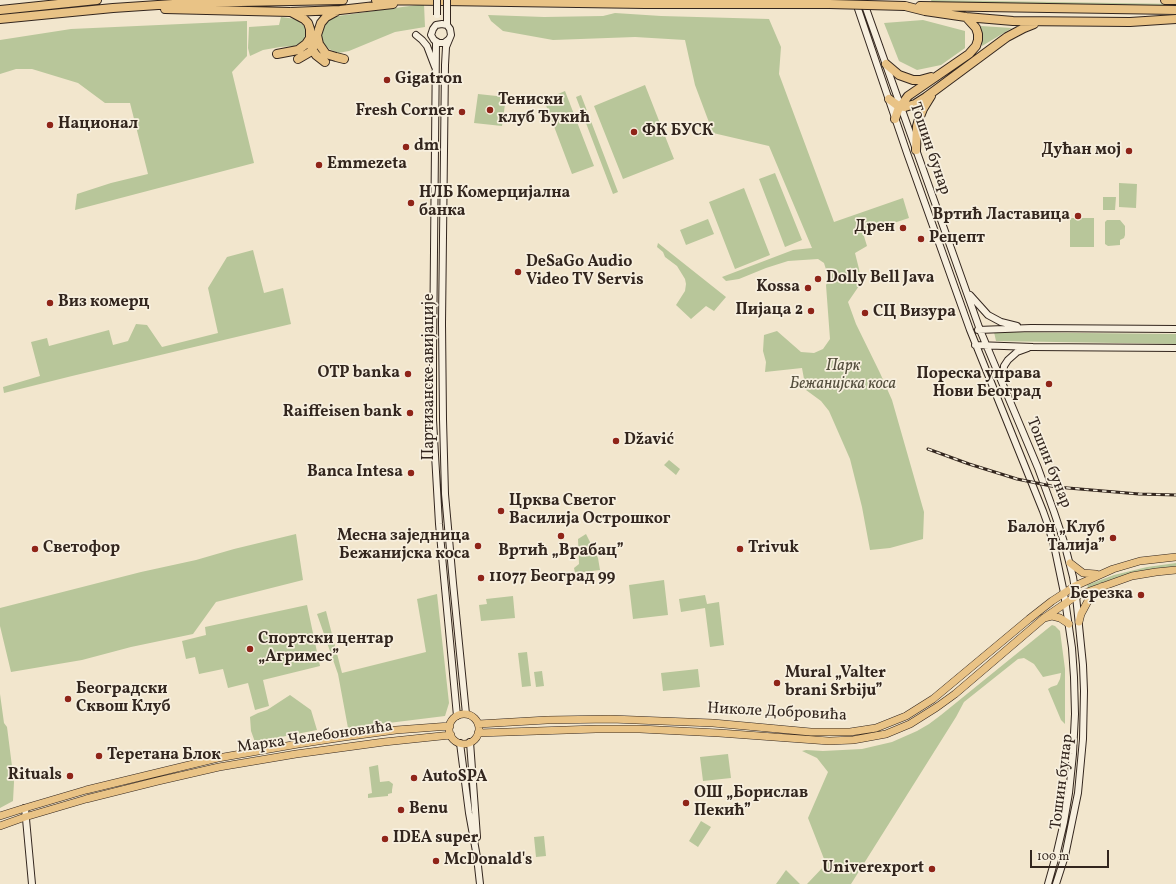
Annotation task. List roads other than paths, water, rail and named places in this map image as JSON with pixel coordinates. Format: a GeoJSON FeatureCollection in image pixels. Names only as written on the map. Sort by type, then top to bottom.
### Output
{"type":"FeatureCollection","features":[{"type":"Feature","properties":{"kind":"highway"},"geometry":{"type":"LineString","coordinates":[[0,10],[97,0]]}},
{"type":"Feature","properties":{"kind":"highway"},"geometry":{"type":"LineString","coordinates":[[0,19],[151,5],[343,0]]}},
{"type":"Feature","properties":{"kind":"highway"},"geometry":{"type":"LineString","coordinates":[[376,0],[1176,10]]}},
{"type":"Feature","properties":{"kind":"highway"},"geometry":{"type":"LineString","coordinates":[[151,5],[156,9],[290,12],[374,7],[420,0]]}},
{"type":"Feature","properties":{"kind":"highway"},"geometry":{"type":"LineString","coordinates":[[1165,0],[1176,0]]}},
{"type":"Feature","properties":{"kind":"highway"},"geometry":{"type":"LineString","coordinates":[[905,6],[925,11],[1001,21],[1130,22],[1176,19]]}},
{"type":"Feature","properties":{"kind":"highway"},"geometry":{"type":"LineString","coordinates":[[277,54],[298,50],[313,37],[324,19],[340,10]]}},
{"type":"Feature","properties":{"kind":"highway"},"geometry":{"type":"LineString","coordinates":[[290,12],[304,19],[308,23],[313,37],[326,54],[336,58],[344,58]]}},
{"type":"Feature","properties":{"kind":"highway"},"geometry":{"type":"LineString","coordinates":[[896,119],[901,106],[908,96],[969,54],[976,46],[978,34],[976,28],[966,17]]}},
{"type":"Feature","properties":{"kind":"highway"},"geometry":{"type":"LineString","coordinates":[[889,99],[901,106],[912,106],[1007,37],[1024,28],[1043,22]]}},
{"type":"Feature","properties":{"kind":"highway"},"geometry":{"type":"LineString","coordinates":[[298,59],[308,54],[312,49],[313,37]]}},
{"type":"Feature","properties":{"kind":"highway"},"geometry":{"type":"LineString","coordinates":[[312,49],[325,62]]}},
{"type":"Feature","properties":{"kind":"highway"},"geometry":{"type":"LineString","coordinates":[[886,64],[899,75],[913,80],[926,79],[938,75]]}},
{"type":"Feature","properties":{"kind":"highway"},"geometry":{"type":"LineString","coordinates":[[916,150],[917,126],[919,119],[925,104],[935,90]]}},
{"type":"Feature","properties":{"kind":"main road","name":"Партизанске авијације"},"geometry":{"type":"LineString","coordinates":[[437,0],[436,25],[432,29],[431,35],[436,42],[433,420],[439,524],[457,716]]}},
{"type":"Feature","properties":{"kind":"main road","name":"Партизанске авијације"},"geometry":{"type":"LineString","coordinates":[[447,0],[447,26],[451,32],[446,47],[445,71],[442,419],[445,494],[466,714]]}},
{"type":"Feature","properties":{"kind":"main road","name":"Тошин бунар"},"geometry":{"type":"LineString","coordinates":[[855,0],[970,330],[1048,525],[1064,593],[1072,648],[1075,695],[1075,727],[1069,793],[1064,822],[1048,884]]}},
{"type":"Feature","properties":{"kind":"main road","name":"Тошин бунар"},"geometry":{"type":"LineString","coordinates":[[864,0],[980,330],[1049,497],[1070,563],[1075,586],[1084,691],[1083,731],[1078,793],[1065,856],[1056,884]]}},
{"type":"Feature","properties":{"kind":"main road"},"geometry":{"type":"LineString","coordinates":[[436,25],[442,24],[447,26]]}},
{"type":"Feature","properties":{"kind":"main road"},"geometry":{"type":"LineString","coordinates":[[416,35],[427,46],[436,70]]}},
{"type":"Feature","properties":{"kind":"main road"},"geometry":{"type":"LineString","coordinates":[[436,42],[444,43],[449,40]]}},
{"type":"Feature","properties":{"kind":"main road"},"geometry":{"type":"LineString","coordinates":[[966,291],[988,315],[1001,322],[1023,328]]}},
{"type":"Feature","properties":{"kind":"main road"},"geometry":{"type":"LineString","coordinates":[[970,330],[1023,328],[1176,329]]}},
{"type":"Feature","properties":{"kind":"main road"},"geometry":{"type":"LineString","coordinates":[[976,344],[1033,347],[1176,348]]}},
{"type":"Feature","properties":{"kind":"main road"},"geometry":{"type":"LineString","coordinates":[[1003,386],[1004,366],[1008,360],[1017,352],[1033,347]]}},
{"type":"Feature","properties":{"kind":"main road","name":"Николе Добровића"},"geometry":{"type":"LineString","coordinates":[[478,724],[547,720],[611,719],[713,724],[812,732],[850,732],[876,728],[906,716],[933,699],[1029,619],[1075,586],[1113,569],[1140,561],[1176,557]]}},
{"type":"Feature","properties":{"kind":"main road"},"geometry":{"type":"LineString","coordinates":[[1070,563],[1082,573],[1098,575]]}},
{"type":"Feature","properties":{"kind":"main road","name":"Николе Добровића"},"geometry":{"type":"LineString","coordinates":[[478,732],[620,728],[829,741],[870,738],[902,728],[931,711],[955,694],[1065,602],[1102,586],[1140,574],[1176,570]]}},
{"type":"Feature","properties":{"kind":"main road"},"geometry":{"type":"LineString","coordinates":[[1079,622],[1084,606],[1102,586]]}},
{"type":"Feature","properties":{"kind":"main road"},"geometry":{"type":"LineString","coordinates":[[1044,618],[1052,616],[1060,618],[1069,624]]}},
{"type":"Feature","properties":{"kind":"main road"},"geometry":{"type":"LineString","coordinates":[[466,714],[474,718],[478,724],[478,732],[475,739],[465,744],[456,741],[451,735],[450,726],[452,721],[457,716],[466,714]]}},
{"type":"Feature","properties":{"kind":"main road","name":"Марка Челебоновића"},"geometry":{"type":"LineString","coordinates":[[0,816],[149,774],[246,753],[396,730],[450,726]]}},
{"type":"Feature","properties":{"kind":"main road","name":"Марка Челебоновића"},"geometry":{"type":"LineString","coordinates":[[0,826],[100,796],[158,781],[227,766],[311,752],[451,735]]}},
{"type":"Feature","properties":{"kind":"main road"},"geometry":{"type":"LineString","coordinates":[[470,742],[480,884]]}},
{"type":"Feature","properties":{"kind":"main road"},"geometry":{"type":"LineString","coordinates":[[460,743],[469,813],[477,857]]}},
{"type":"Feature","properties":{"kind":"main road"},"geometry":{"type":"LineString","coordinates":[[25,808],[32,884]]}},
{"type":"Feature","properties":{"kind":"railway"},"geometry":{"type":"LineString","coordinates":[[928,449],[1017,479],[1056,487],[1139,494],[1176,495]]}},
{"type":"Feature","properties":{"kind":"place","name":"Gigatron"},"geometry":{"type":"Point","coordinates":[387,80]}},
{"type":"Feature","properties":{"kind":"place","name":"Тениски клуб Ђукић"},"geometry":{"type":"Point","coordinates":[490,110]}},
{"type":"Feature","properties":{"kind":"place","name":"Fresh Corner"},"geometry":{"type":"Point","coordinates":[462,112]}},
{"type":"Feature","properties":{"kind":"place","name":"Национал"},"geometry":{"type":"Point","coordinates":[50,125]}},
{"type":"Feature","properties":{"kind":"place","name":"ФК БУСК"},"geometry":{"type":"Point","coordinates":[634,132]}},
{"type":"Feature","properties":{"kind":"place","name":"dm"},"geometry":{"type":"Point","coordinates":[406,147]}},
{"type":"Feature","properties":{"kind":"place","name":"Дућан мој"},"geometry":{"type":"Point","coordinates":[1129,151]}},
{"type":"Feature","properties":{"kind":"place","name":"Emmezeta"},"geometry":{"type":"Point","coordinates":[319,165]}},
{"type":"Feature","properties":{"kind":"place","name":"НЛБ Комерцијална банка"},"geometry":{"type":"Point","coordinates":[411,203]}},
{"type":"Feature","properties":{"kind":"place","name":"Вртић Ластавица"},"geometry":{"type":"Point","coordinates":[1078,216]}},
{"type":"Feature","properties":{"kind":"place","name":"Дрен"},"geometry":{"type":"Point","coordinates":[903,228]}},
{"type":"Feature","properties":{"kind":"place","name":"Рецепт"},"geometry":{"type":"Point","coordinates":[921,239]}},
{"type":"Feature","properties":{"kind":"place","name":"DeSaGo Audio Video TV Servis"},"geometry":{"type":"Point","coordinates":[518,272]}},
{"type":"Feature","properties":{"kind":"place","name":"Dolly Bell Java"},"geometry":{"type":"Point","coordinates":[818,279]}},
{"type":"Feature","properties":{"kind":"place","name":"Kossa"},"geometry":{"type":"Point","coordinates":[808,288]}},
{"type":"Feature","properties":{"kind":"place","name":"Виз комерц"},"geometry":{"type":"Point","coordinates":[50,303]}},
{"type":"Feature","properties":{"kind":"place","name":"Пијаца 2"},"geometry":{"type":"Point","coordinates":[811,311]}},
{"type":"Feature","properties":{"kind":"place","name":"СЦ Визура"},"geometry":{"type":"Point","coordinates":[865,313]}},
{"type":"Feature","properties":{"kind":"place","name":"OTP banka"},"geometry":{"type":"Point","coordinates":[408,374]}},
{"type":"Feature","properties":{"kind":"place","name":"Пореска управа Нови Београд"},"geometry":{"type":"Point","coordinates":[1049,384]}},
{"type":"Feature","properties":{"kind":"place","name":"Raiffeisen bank"},"geometry":{"type":"Point","coordinates":[410,413]}},
{"type":"Feature","properties":{"kind":"place","name":"Džavić"},"geometry":{"type":"Point","coordinates":[616,441]}},
{"type":"Feature","properties":{"kind":"place","name":"Banca Intesa"},"geometry":{"type":"Point","coordinates":[411,473]}},
{"type":"Feature","properties":{"kind":"place","name":"Црква Светог Василија Острошког"},"geometry":{"type":"Point","coordinates":[501,511]}},
{"type":"Feature","properties":{"kind":"place","name":"Вртић „Врабац”"},"geometry":{"type":"Point","coordinates":[561,536]}},
{"type":"Feature","properties":{"kind":"place","name":"Балон „Клуб Талија”"},"geometry":{"type":"Point","coordinates":[1113,538]}},
{"type":"Feature","properties":{"kind":"place","name":"Месна заједница Бежанијска коса"},"geometry":{"type":"Point","coordinates":[478,546]}},
{"type":"Feature","properties":{"kind":"place","name":"Светофор"},"geometry":{"type":"Point","coordinates":[35,549]}},
{"type":"Feature","properties":{"kind":"place","name":"Trivuk"},"geometry":{"type":"Point","coordinates":[740,549]}},
{"type":"Feature","properties":{"kind":"place","name":"11077 Београд 99"},"geometry":{"type":"Point","coordinates":[481,578]}},
{"type":"Feature","properties":{"kind":"place","name":"Березка"},"geometry":{"type":"Point","coordinates":[1141,595]}},
{"type":"Feature","properties":{"kind":"place","name":"Спортски центар „Агримес”"},"geometry":{"type":"Point","coordinates":[250,649]}},
{"type":"Feature","properties":{"kind":"place","name":"Mural „Valter brani Srbiju”"},"geometry":{"type":"Point","coordinates":[777,683]}},
{"type":"Feature","properties":{"kind":"place","name":"Београдски Сквош Клуб"},"geometry":{"type":"Point","coordinates":[68,699]}},
{"type":"Feature","properties":{"kind":"place","name":"Теретана Блок"},"geometry":{"type":"Point","coordinates":[99,756]}},
{"type":"Feature","properties":{"kind":"place","name":"Rituals"},"geometry":{"type":"Point","coordinates":[70,776]}},
{"type":"Feature","properties":{"kind":"place","name":"AutoSPA"},"geometry":{"type":"Point","coordinates":[414,778]}},
{"type":"Feature","properties":{"kind":"place","name":"ОШ „Борислав Пекић”"},"geometry":{"type":"Point","coordinates":[686,803]}},
{"type":"Feature","properties":{"kind":"place","name":"Benu"},"geometry":{"type":"Point","coordinates":[401,810]}},
{"type":"Feature","properties":{"kind":"place","name":"IDEA super"},"geometry":{"type":"Point","coordinates":[385,839]}},
{"type":"Feature","properties":{"kind":"place","name":"McDonald's"},"geometry":{"type":"Point","coordinates":[436,861]}},
{"type":"Feature","properties":{"kind":"place","name":"Univerexport"},"geometry":{"type":"Point","coordinates":[932,869]}},
{"type":"Feature","properties":{"kind":"park label","name":"Парк Бежанијска коса"},"geometry":{"type":"Point","coordinates":[843,376]}}]}
